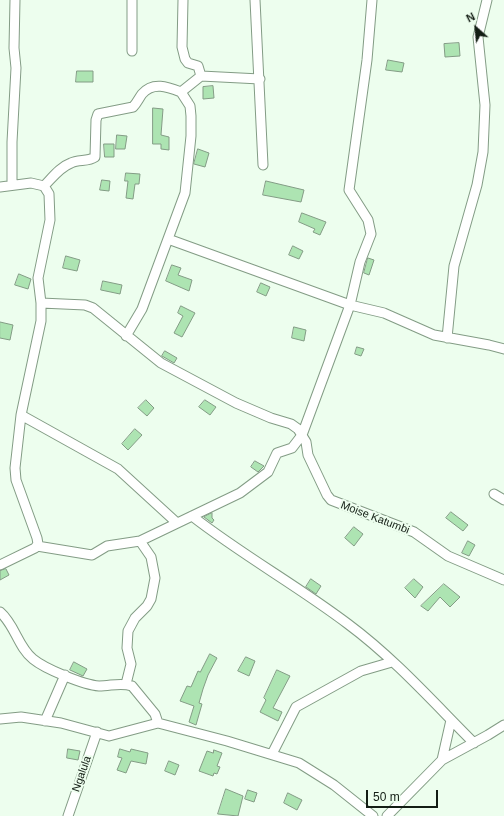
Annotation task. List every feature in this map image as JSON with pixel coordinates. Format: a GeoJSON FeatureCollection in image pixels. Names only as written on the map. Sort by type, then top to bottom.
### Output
{"type":"FeatureCollection","features":[{"type":"Feature","properties":{"kind":"street"},"geometry":{"type":"LineString","coordinates":[[12,185],[11,149],[16,68],[14,48],[14,0]]}},
{"type":"Feature","properties":{"kind":"street"},"geometry":{"type":"LineString","coordinates":[[132,0],[132,51]]}},
{"type":"Feature","properties":{"kind":"street"},"geometry":{"type":"LineString","coordinates":[[183,0],[183,53],[188,63],[198,66],[201,76]]}},
{"type":"Feature","properties":{"kind":"street"},"geometry":{"type":"LineString","coordinates":[[255,0],[255,34],[260,79],[263,165]]}},
{"type":"Feature","properties":{"kind":"street"},"geometry":{"type":"LineString","coordinates":[[0,565],[36,546],[92,555],[107,546],[140,541],[240,493],[268,472],[277,453],[292,448],[302,435],[350,305],[360,262],[371,234],[368,220],[349,190],[367,60],[372,0]]}},
{"type":"Feature","properties":{"kind":"street"},"geometry":{"type":"LineString","coordinates":[[447,338],[454,266],[475,192],[482,152],[485,105],[478,37],[487,0]]}},
{"type":"Feature","properties":{"kind":"street"},"geometry":{"type":"LineString","coordinates":[[181,92],[201,76],[260,79]]}},
{"type":"Feature","properties":{"kind":"street"},"geometry":{"type":"LineString","coordinates":[[44,186],[61,169],[72,162],[92,159],[95,157],[96,120],[98,114],[133,107],[144,92],[158,85],[181,92],[190,106],[191,136],[185,193],[142,309],[126,336]]}},
{"type":"Feature","properties":{"kind":"street"},"geometry":{"type":"LineString","coordinates":[[0,187],[30,183],[44,186],[49,194],[50,220],[38,278],[41,303],[41,321],[21,415],[15,457],[15,474],[37,538],[36,546]]}},
{"type":"Feature","properties":{"kind":"street"},"geometry":{"type":"LineString","coordinates":[[168,239],[350,305],[384,313],[434,335],[504,349]]}},
{"type":"Feature","properties":{"kind":"street"},"geometry":{"type":"LineString","coordinates":[[41,303],[85,305],[93,308],[161,363],[236,403],[271,418],[291,424],[302,435]]}},
{"type":"Feature","properties":{"kind":"street"},"geometry":{"type":"LineString","coordinates":[[21,415],[118,469],[177,523]]}},
{"type":"Feature","properties":{"kind":"street","name":"Moise Katumbi"},"geometry":{"type":"LineString","coordinates":[[302,435],[306,442],[308,455],[327,495],[332,500],[414,532],[448,556],[504,580]]}},
{"type":"Feature","properties":{"kind":"street"},"geometry":{"type":"LineString","coordinates":[[494,494],[504,500]]}},
{"type":"Feature","properties":{"kind":"street"},"geometry":{"type":"LineString","coordinates":[[192,516],[237,550],[348,624],[422,689],[474,743]]}},
{"type":"Feature","properties":{"kind":"street"},"geometry":{"type":"LineString","coordinates":[[126,684],[131,664],[127,648],[128,632],[135,618],[147,606],[155,578],[151,556],[140,541]]}},
{"type":"Feature","properties":{"kind":"street"},"geometry":{"type":"LineString","coordinates":[[0,612],[10,622],[24,648],[33,659],[47,668],[98,686],[126,684],[132,686],[137,690],[155,714],[158,723]]}},
{"type":"Feature","properties":{"kind":"street"},"geometry":{"type":"LineString","coordinates":[[272,754],[296,706],[361,671],[392,662]]}},
{"type":"Feature","properties":{"kind":"street"},"geometry":{"type":"LineString","coordinates":[[45,721],[65,675]]}},
{"type":"Feature","properties":{"kind":"street"},"geometry":{"type":"LineString","coordinates":[[0,719],[21,717],[61,723],[114,736],[158,723],[287,758],[312,770],[373,816]]}},
{"type":"Feature","properties":{"kind":"street"},"geometry":{"type":"LineString","coordinates":[[442,760],[451,720]]}},
{"type":"Feature","properties":{"kind":"street"},"geometry":{"type":"LineString","coordinates":[[387,816],[442,760],[504,725]]}},
{"type":"Feature","properties":{"kind":"street","name":"Ngalula"},"geometry":{"type":"LineString","coordinates":[[68,816],[97,732]]}},
{"type":"Feature","properties":{"kind":"building"},"geometry":{"type":"Polygon","coordinates":[[[459,43],[460,56],[445,57],[444,44],[459,43]]]}},
{"type":"Feature","properties":{"kind":"building"},"geometry":{"type":"Polygon","coordinates":[[[388,60],[404,63],[402,72],[386,70],[388,60]]]}},
{"type":"Feature","properties":{"kind":"building"},"geometry":{"type":"Polygon","coordinates":[[[77,71],[93,71],[93,82],[76,82],[77,71]]]}},
{"type":"Feature","properties":{"kind":"building"},"geometry":{"type":"Polygon","coordinates":[[[213,86],[214,98],[203,99],[203,87],[213,86]]]}},
{"type":"Feature","properties":{"kind":"building"},"geometry":{"type":"Polygon","coordinates":[[[153,108],[163,109],[161,135],[169,137],[169,150],[161,149],[161,144],[153,144],[153,108]]]}},
{"type":"Feature","properties":{"kind":"building"},"geometry":{"type":"Polygon","coordinates":[[[117,135],[127,136],[125,149],[116,149],[117,135]]]}},
{"type":"Feature","properties":{"kind":"building"},"geometry":{"type":"Polygon","coordinates":[[[104,144],[114,144],[114,157],[105,157],[104,144]]]}},
{"type":"Feature","properties":{"kind":"building"},"geometry":{"type":"Polygon","coordinates":[[[198,149],[209,153],[205,167],[194,164],[198,149]]]}},
{"type":"Feature","properties":{"kind":"building"},"geometry":{"type":"Polygon","coordinates":[[[126,173],[140,174],[139,184],[135,184],[133,199],[126,198],[128,181],[125,181],[126,173]]]}},
{"type":"Feature","properties":{"kind":"building"},"geometry":{"type":"Polygon","coordinates":[[[102,180],[110,181],[109,191],[100,190],[102,180]]]}},
{"type":"Feature","properties":{"kind":"building"},"geometry":{"type":"Polygon","coordinates":[[[266,181],[304,190],[301,202],[263,195],[266,181]]]}},
{"type":"Feature","properties":{"kind":"building"},"geometry":{"type":"Polygon","coordinates":[[[302,213],[326,222],[320,235],[313,232],[315,229],[299,222],[302,213]]]}},
{"type":"Feature","properties":{"kind":"building"},"geometry":{"type":"Polygon","coordinates":[[[293,246],[303,251],[299,259],[289,255],[293,246]]]}},
{"type":"Feature","properties":{"kind":"building"},"geometry":{"type":"Polygon","coordinates":[[[66,256],[80,260],[77,271],[63,268],[66,256]]]}},
{"type":"Feature","properties":{"kind":"building"},"geometry":{"type":"Polygon","coordinates":[[[368,258],[374,260],[369,275],[364,273],[368,258]]]}},
{"type":"Feature","properties":{"kind":"building"},"geometry":{"type":"Polygon","coordinates":[[[172,265],[181,268],[178,275],[192,280],[189,291],[166,281],[172,265]]]}},
{"type":"Feature","properties":{"kind":"building"},"geometry":{"type":"Polygon","coordinates":[[[19,274],[31,279],[28,289],[15,285],[19,274]]]}},
{"type":"Feature","properties":{"kind":"building"},"geometry":{"type":"Polygon","coordinates":[[[103,281],[122,285],[120,294],[101,290],[103,281]]]}},
{"type":"Feature","properties":{"kind":"building"},"geometry":{"type":"Polygon","coordinates":[[[261,283],[270,287],[266,296],[257,292],[261,283]]]}},
{"type":"Feature","properties":{"kind":"building"},"geometry":{"type":"Polygon","coordinates":[[[181,306],[195,313],[182,337],[174,333],[183,316],[178,313],[181,306]]]}},
{"type":"Feature","properties":{"kind":"building"},"geometry":{"type":"Polygon","coordinates":[[[0,322],[13,325],[10,340],[0,338],[0,322]]]}},
{"type":"Feature","properties":{"kind":"building"},"geometry":{"type":"Polygon","coordinates":[[[294,327],[306,330],[304,341],[292,338],[294,327]]]}},
{"type":"Feature","properties":{"kind":"building"},"geometry":{"type":"Polygon","coordinates":[[[357,347],[364,349],[361,356],[355,354],[357,347]]]}},
{"type":"Feature","properties":{"kind":"building"},"geometry":{"type":"Polygon","coordinates":[[[165,351],[177,358],[174,363],[162,356],[165,351]]]}},
{"type":"Feature","properties":{"kind":"building"},"geometry":{"type":"Polygon","coordinates":[[[146,400],[154,408],[147,416],[138,408],[146,400]]]}},
{"type":"Feature","properties":{"kind":"building"},"geometry":{"type":"Polygon","coordinates":[[[205,400],[216,407],[210,415],[199,407],[205,400]]]}},
{"type":"Feature","properties":{"kind":"building"},"geometry":{"type":"Polygon","coordinates":[[[135,429],[142,435],[128,450],[122,444],[135,429]]]}},
{"type":"Feature","properties":{"kind":"building"},"geometry":{"type":"Polygon","coordinates":[[[255,461],[264,466],[258,472],[251,467],[255,461]]]}},
{"type":"Feature","properties":{"kind":"building"},"geometry":{"type":"Polygon","coordinates":[[[451,512],[468,525],[463,531],[446,518],[451,512]]]}},
{"type":"Feature","properties":{"kind":"building"},"geometry":{"type":"Polygon","coordinates":[[[212,513],[212,518],[214,520],[212,523],[204,517],[212,513]]]}},
{"type":"Feature","properties":{"kind":"building"},"geometry":{"type":"Polygon","coordinates":[[[354,527],[363,534],[354,546],[345,538],[354,527]]]}},
{"type":"Feature","properties":{"kind":"building"},"geometry":{"type":"Polygon","coordinates":[[[468,541],[475,545],[469,556],[462,553],[468,541]]]}},
{"type":"Feature","properties":{"kind":"building"},"geometry":{"type":"Polygon","coordinates":[[[6,569],[9,575],[0,580],[0,571],[6,569]]]}},
{"type":"Feature","properties":{"kind":"building"},"geometry":{"type":"Polygon","coordinates":[[[311,579],[321,586],[316,594],[306,587],[311,579]]]}},
{"type":"Feature","properties":{"kind":"building"},"geometry":{"type":"Polygon","coordinates":[[[414,579],[423,587],[415,598],[405,588],[414,579]]]}},
{"type":"Feature","properties":{"kind":"building"},"geometry":{"type":"Polygon","coordinates":[[[444,584],[460,597],[450,607],[440,597],[428,611],[421,606],[444,584]]]}},
{"type":"Feature","properties":{"kind":"building"},"geometry":{"type":"Polygon","coordinates":[[[210,654],[217,658],[208,675],[203,689],[199,703],[202,704],[196,725],[189,722],[194,706],[180,701],[187,686],[191,687],[198,671],[200,672],[210,654]]]}},
{"type":"Feature","properties":{"kind":"building"},"geometry":{"type":"Polygon","coordinates":[[[246,657],[255,661],[249,676],[238,671],[246,657]]]}},
{"type":"Feature","properties":{"kind":"building"},"geometry":{"type":"Polygon","coordinates":[[[74,662],[87,669],[83,676],[70,670],[74,662]]]}},
{"type":"Feature","properties":{"kind":"building"},"geometry":{"type":"Polygon","coordinates":[[[277,670],[290,676],[273,708],[282,712],[278,721],[260,712],[266,700],[264,698],[277,670]]]}},
{"type":"Feature","properties":{"kind":"building"},"geometry":{"type":"Polygon","coordinates":[[[68,749],[80,751],[78,760],[67,758],[68,749]]]}},
{"type":"Feature","properties":{"kind":"building"},"geometry":{"type":"Polygon","coordinates":[[[120,749],[130,752],[131,749],[148,753],[146,764],[131,761],[126,773],[117,770],[122,758],[118,757],[120,749]]]}},
{"type":"Feature","properties":{"kind":"building"},"geometry":{"type":"Polygon","coordinates":[[[214,750],[222,753],[217,766],[220,767],[217,774],[214,773],[213,776],[199,771],[207,751],[213,753],[214,750]]]}},
{"type":"Feature","properties":{"kind":"building"},"geometry":{"type":"Polygon","coordinates":[[[169,761],[179,765],[175,775],[165,771],[169,761]]]}},
{"type":"Feature","properties":{"kind":"building"},"geometry":{"type":"Polygon","coordinates":[[[226,789],[243,796],[238,816],[218,814],[226,789]]]}},
{"type":"Feature","properties":{"kind":"building"},"geometry":{"type":"Polygon","coordinates":[[[248,790],[257,793],[254,802],[245,799],[248,790]]]}},
{"type":"Feature","properties":{"kind":"building"},"geometry":{"type":"Polygon","coordinates":[[[288,793],[302,800],[297,810],[284,803],[288,793]]]}}]}
